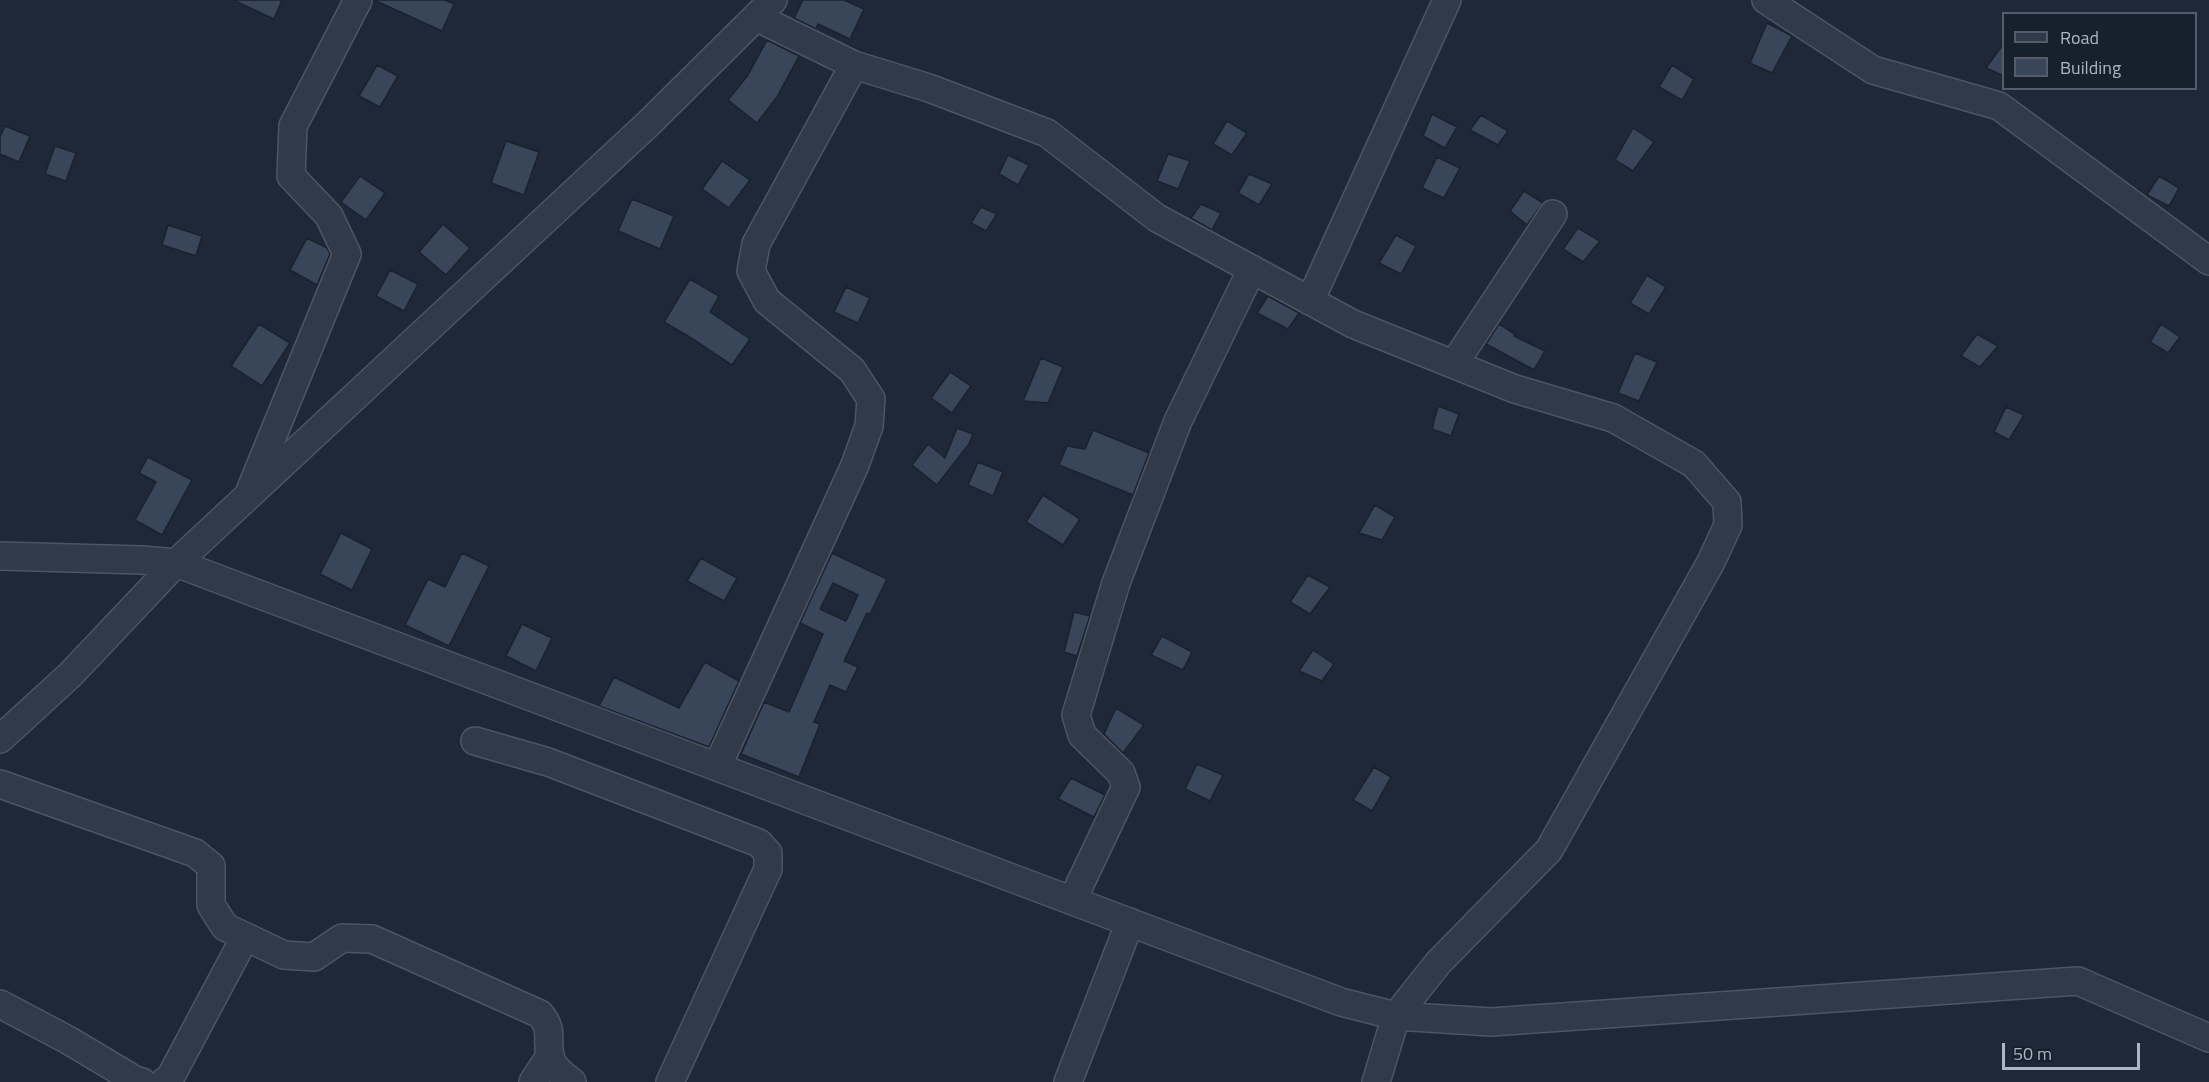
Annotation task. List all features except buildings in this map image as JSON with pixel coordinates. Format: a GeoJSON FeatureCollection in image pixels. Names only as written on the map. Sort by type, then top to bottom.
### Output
{"type":"FeatureCollection","features":[{"type":"Feature","properties":{"kind":"street"},"geometry":{"type":"LineString","coordinates":[[246,499],[347,254],[329,216],[291,176],[292,146],[293,126],[358,0]]}},
{"type":"Feature","properties":{"kind":"street"},"geometry":{"type":"LineString","coordinates":[[1310,300],[1447,0]]}},
{"type":"Feature","properties":{"kind":"street"},"geometry":{"type":"LineString","coordinates":[[1766,0],[1872,70],[1999,106],[2209,261]]}},
{"type":"Feature","properties":{"kind":"street"},"geometry":{"type":"LineString","coordinates":[[0,739],[70,675],[176,563],[649,123],[765,8],[854,64],[929,88],[1047,133],[1157,218],[1353,324],[1515,389],[1613,418],[1694,464],[1727,502],[1728,525],[1711,562],[1550,850],[1438,963],[1396,1016],[1376,1082]]}},
{"type":"Feature","properties":{"kind":"street"},"geometry":{"type":"LineString","coordinates":[[717,767],[855,465],[869,426],[871,399],[852,370],[767,302],[750,271],[756,244],[854,64]]}},
{"type":"Feature","properties":{"kind":"street"},"geometry":{"type":"LineString","coordinates":[[1454,364],[1553,214]]}},
{"type":"Feature","properties":{"kind":"street"},"geometry":{"type":"LineString","coordinates":[[1072,901],[1126,787],[1122,773],[1082,735],[1076,715],[1116,583],[1178,421],[1252,269]]}},
{"type":"Feature","properties":{"kind":"street"},"geometry":{"type":"LineString","coordinates":[[0,556],[176,563],[1341,1002],[1396,1016],[1491,1022],[2078,981],[2209,1038]]}},
{"type":"Feature","properties":{"kind":"street"},"geometry":{"type":"LineString","coordinates":[[475,741],[548,762],[697,818],[759,843],[768,853],[768,869],[670,1082]]}},
{"type":"Feature","properties":{"kind":"street"},"geometry":{"type":"LineString","coordinates":[[0,784],[195,853],[211,866],[211,905],[225,927],[284,955],[314,957],[342,938],[372,939],[540,1014],[548,1024],[550,1056],[556,1068],[572,1082]]}},
{"type":"Feature","properties":{"kind":"street"},"geometry":{"type":"LineString","coordinates":[[1068,1082],[1130,922]]}},
{"type":"Feature","properties":{"kind":"street"},"geometry":{"type":"LineString","coordinates":[[164,1082],[170,1078],[245,937]]}},
{"type":"Feature","properties":{"kind":"street"},"geometry":{"type":"LineString","coordinates":[[0,1004],[142,1082]]}},
{"type":"Feature","properties":{"kind":"street"},"geometry":{"type":"LineString","coordinates":[[533,1082],[550,1056]]}}]}
